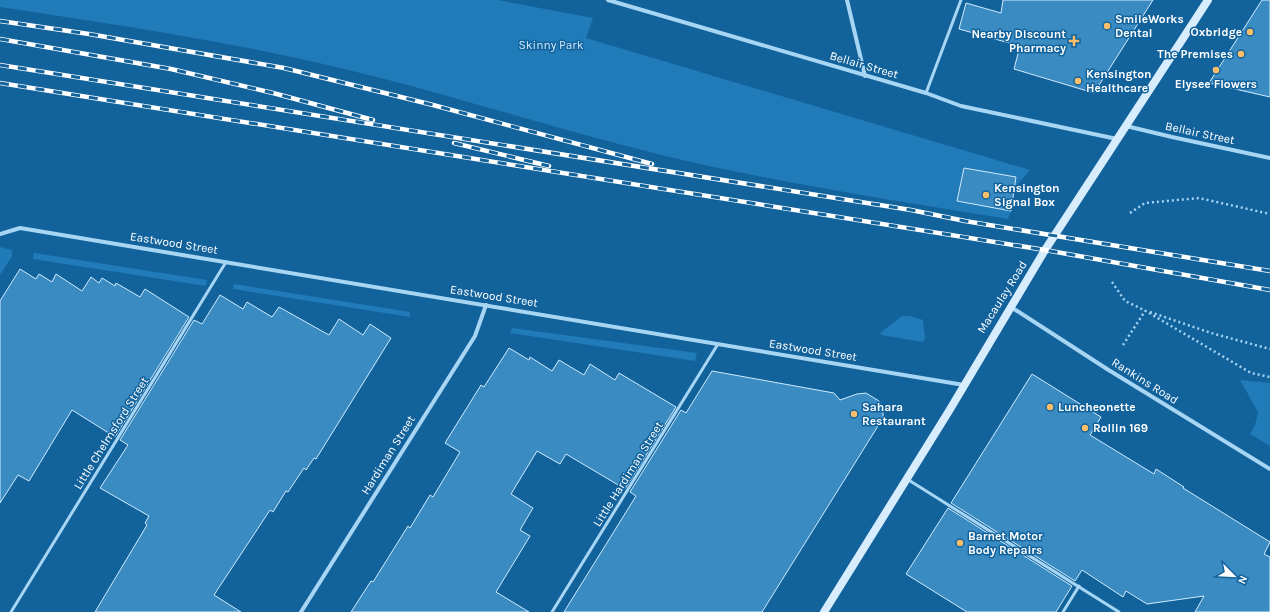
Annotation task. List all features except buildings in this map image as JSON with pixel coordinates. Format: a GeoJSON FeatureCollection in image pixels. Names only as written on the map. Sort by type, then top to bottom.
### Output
{"type":"FeatureCollection","features":[{"type":"Feature","properties":{"kind":"street","name":"Bellair Street"},"geometry":{"type":"LineString","coordinates":[[608,0],[926,93],[961,106],[1117,139]]}},
{"type":"Feature","properties":{"kind":"street"},"geometry":{"type":"LineString","coordinates":[[847,0],[865,76]]}},
{"type":"Feature","properties":{"kind":"street","name":"Macaulay Road"},"geometry":{"type":"LineString","coordinates":[[824,612],[907,479],[1011,307],[1117,139],[1208,0]]}},
{"type":"Feature","properties":{"kind":"street","name":"Bellair Street"},"geometry":{"type":"LineString","coordinates":[[1126,126],[1172,138],[1270,158]]}},
{"type":"Feature","properties":{"kind":"street","name":"Eastwood Street"},"geometry":{"type":"LineString","coordinates":[[0,234],[20,228],[964,384]]}},
{"type":"Feature","properties":{"kind":"street","name":"Hardiman Street"},"geometry":{"type":"LineString","coordinates":[[301,612],[475,336],[486,305]]}},
{"type":"Feature","properties":{"kind":"street","name":"Rankins Road"},"geometry":{"type":"LineString","coordinates":[[1011,307],[1107,369],[1270,469]]}},
{"type":"Feature","properties":{"kind":"lane"},"geometry":{"type":"LineString","coordinates":[[926,93],[961,0]]}},
{"type":"Feature","properties":{"kind":"lane","name":"Little Chelmsford Street"},"geometry":{"type":"LineString","coordinates":[[11,612],[226,262]]}},
{"type":"Feature","properties":{"kind":"lane","name":"Little Hardiman Street"},"geometry":{"type":"LineString","coordinates":[[552,612],[718,344]]}},
{"type":"Feature","properties":{"kind":"lane"},"geometry":{"type":"LineString","coordinates":[[907,479],[1119,612]]}},
{"type":"Feature","properties":{"kind":"lane"},"geometry":{"type":"LineString","coordinates":[[1062,612],[1079,586]]}},
{"type":"Feature","properties":{"kind":"path"},"geometry":{"type":"LineString","coordinates":[[1130,213],[1145,203],[1199,198],[1270,214]]}},
{"type":"Feature","properties":{"kind":"path"},"geometry":{"type":"LineString","coordinates":[[1112,282],[1125,302],[1211,333],[1270,349]]}},
{"type":"Feature","properties":{"kind":"path"},"geometry":{"type":"LineString","coordinates":[[1123,345],[1144,310]]}},
{"type":"Feature","properties":{"kind":"path"},"geometry":{"type":"LineString","coordinates":[[1144,310],[1251,373],[1270,377]]}},
{"type":"Feature","properties":{"kind":"green space","name":"Skinny Park"},"geometry":{"type":"Polygon","coordinates":[[[0,0],[498,0],[593,18],[586,38],[1030,170],[1014,188],[1017,178],[964,168],[957,201],[1011,211],[1008,219],[887,200],[767,178],[648,152],[416,87],[284,55],[95,21],[0,7],[0,0]]]}},
{"type":"Feature","properties":{"kind":"green space"},"geometry":{"type":"Polygon","coordinates":[[[0,247],[12,250],[12,256],[0,275],[0,247]]]}},
{"type":"Feature","properties":{"kind":"green space"},"geometry":{"type":"Polygon","coordinates":[[[34,253],[207,280],[206,286],[33,259],[34,253]]]}},
{"type":"Feature","properties":{"kind":"green space"},"geometry":{"type":"Polygon","coordinates":[[[234,284],[410,312],[410,317],[233,289],[234,284]]]}},
{"type":"Feature","properties":{"kind":"green space"},"geometry":{"type":"Polygon","coordinates":[[[902,316],[910,316],[923,320],[925,338],[923,342],[881,335],[880,333],[902,316]]]}},
{"type":"Feature","properties":{"kind":"green space"},"geometry":{"type":"Polygon","coordinates":[[[512,328],[697,353],[695,361],[510,333],[512,328]]]}},
{"type":"Feature","properties":{"kind":"green space"},"geometry":{"type":"Polygon","coordinates":[[[1240,380],[1270,383],[1270,446],[1250,434],[1255,425],[1258,412],[1240,380]]]}},
{"type":"Feature","properties":{"kind":"railway"},"geometry":{"type":"LineString","coordinates":[[0,21],[89,34],[284,68],[433,105],[652,164]]}},
{"type":"Feature","properties":{"kind":"railway"},"geometry":{"type":"LineString","coordinates":[[0,39],[171,69],[273,93],[373,120]]}},
{"type":"Feature","properties":{"kind":"railway"},"geometry":{"type":"LineString","coordinates":[[0,65],[911,210],[965,221],[1270,271]]}},
{"type":"Feature","properties":{"kind":"railway"},"geometry":{"type":"LineString","coordinates":[[0,83],[1045,250],[1270,290]]}},
{"type":"Feature","properties":{"kind":"railway"},"geometry":{"type":"LineString","coordinates":[[454,143],[549,166]]}},
{"type":"Feature","properties":{"kind":"place","name":"SmileWorks Dental"},"geometry":{"type":"Point","coordinates":[1107,26]}},
{"type":"Feature","properties":{"kind":"place","name":"Oxbridge"},"geometry":{"type":"Point","coordinates":[1250,32]}},
{"type":"Feature","properties":{"kind":"place","name":"Nearby Discount Pharmacy"},"geometry":{"type":"Point","coordinates":[1074,41]}},
{"type":"Feature","properties":{"kind":"place","name":"The Premises"},"geometry":{"type":"Point","coordinates":[1241,54]}},
{"type":"Feature","properties":{"kind":"place","name":"Elysee Flowers"},"geometry":{"type":"Point","coordinates":[1216,70]}},
{"type":"Feature","properties":{"kind":"place","name":"Kensington Healthcare"},"geometry":{"type":"Point","coordinates":[1078,81]}},
{"type":"Feature","properties":{"kind":"place","name":"Kensington Signal Box"},"geometry":{"type":"Point","coordinates":[986,195]}},
{"type":"Feature","properties":{"kind":"place","name":"Luncheonette"},"geometry":{"type":"Point","coordinates":[1050,407]}},
{"type":"Feature","properties":{"kind":"place","name":"Sahara Restaurant"},"geometry":{"type":"Point","coordinates":[854,414]}},
{"type":"Feature","properties":{"kind":"place","name":"Rollin 169"},"geometry":{"type":"Point","coordinates":[1085,428]}},
{"type":"Feature","properties":{"kind":"place","name":"Barnet Motor Body Repairs"},"geometry":{"type":"Point","coordinates":[960,543]}}]}
